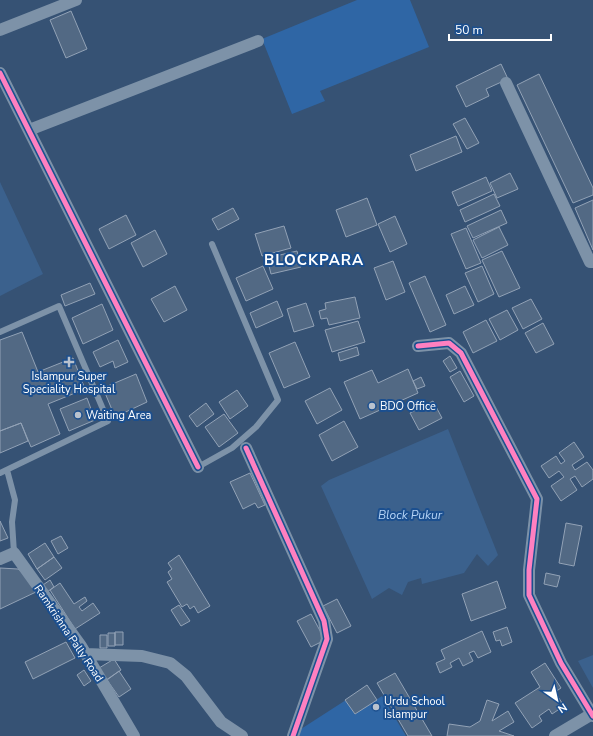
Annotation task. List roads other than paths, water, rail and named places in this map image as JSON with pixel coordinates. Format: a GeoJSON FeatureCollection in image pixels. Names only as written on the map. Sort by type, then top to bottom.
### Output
{"type":"FeatureCollection","features":[{"type":"Feature","properties":{"kind":"street"},"geometry":{"type":"LineString","coordinates":[[0,30],[76,0]]}},
{"type":"Feature","properties":{"kind":"street"},"geometry":{"type":"LineString","coordinates":[[29,130],[258,41]]}},
{"type":"Feature","properties":{"kind":"street"},"geometry":{"type":"LineString","coordinates":[[0,73],[198,467]]}},
{"type":"Feature","properties":{"kind":"street"},"geometry":{"type":"LineString","coordinates":[[506,82],[590,262],[593,262]]}},
{"type":"Feature","properties":{"kind":"street"},"geometry":{"type":"LineString","coordinates":[[418,346],[449,343],[461,353],[537,499],[529,570],[529,595],[561,662],[592,715],[555,736]]}},
{"type":"Feature","properties":{"kind":"street"},"geometry":{"type":"LineString","coordinates":[[246,448],[324,621],[327,639],[293,736]]}},
{"type":"Feature","properties":{"kind":"street"},"geometry":{"type":"LineString","coordinates":[[0,559],[14,553]]}},
{"type":"Feature","properties":{"kind":"street","name":"Ramkrishna Pally Road"},"geometry":{"type":"LineString","coordinates":[[14,553],[85,654],[134,736]]}},
{"type":"Feature","properties":{"kind":"street"},"geometry":{"type":"LineString","coordinates":[[85,654],[142,656],[170,664],[186,676],[221,722],[242,736]]}},
{"type":"Feature","properties":{"kind":"lane"},"geometry":{"type":"LineString","coordinates":[[198,467],[232,448],[256,427],[278,400],[212,244]]}},
{"type":"Feature","properties":{"kind":"lane"},"geometry":{"type":"LineString","coordinates":[[0,332],[59,306],[108,421],[0,473]]}},
{"type":"Feature","properties":{"kind":"lane"},"geometry":{"type":"LineString","coordinates":[[8,470],[15,500],[12,522],[14,553]]}},
{"type":"Feature","properties":{"kind":"water"},"geometry":{"type":"Polygon","coordinates":[[[0,182],[43,274],[0,296],[0,182]]]}},
{"type":"Feature","properties":{"kind":"water","name":"Block Pukur"},"geometry":{"type":"Polygon","coordinates":[[[448,429],[498,555],[488,566],[477,554],[464,573],[422,584],[421,578],[408,582],[402,595],[389,588],[372,599],[321,486],[329,480],[448,429]]]}},
{"type":"Feature","properties":{"kind":"water"},"geometry":{"type":"Polygon","coordinates":[[[593,655],[593,688],[578,661],[593,655]]]}},
{"type":"Feature","properties":{"kind":"place","name":"Islampur Super Speciality Hospital"},"geometry":{"type":"Point","coordinates":[69,362]}},
{"type":"Feature","properties":{"kind":"place","name":"BDO Office"},"geometry":{"type":"Point","coordinates":[372,406]}},
{"type":"Feature","properties":{"kind":"place","name":"Waiting Area"},"geometry":{"type":"Point","coordinates":[78,415]}},
{"type":"Feature","properties":{"kind":"place","name":"Urdu School Islampur"},"geometry":{"type":"Point","coordinates":[376,707]}},
{"type":"Feature","properties":{"kind":"district","name":"BLOCKPARA"},"geometry":{"type":"Point","coordinates":[314,260]}}]}
